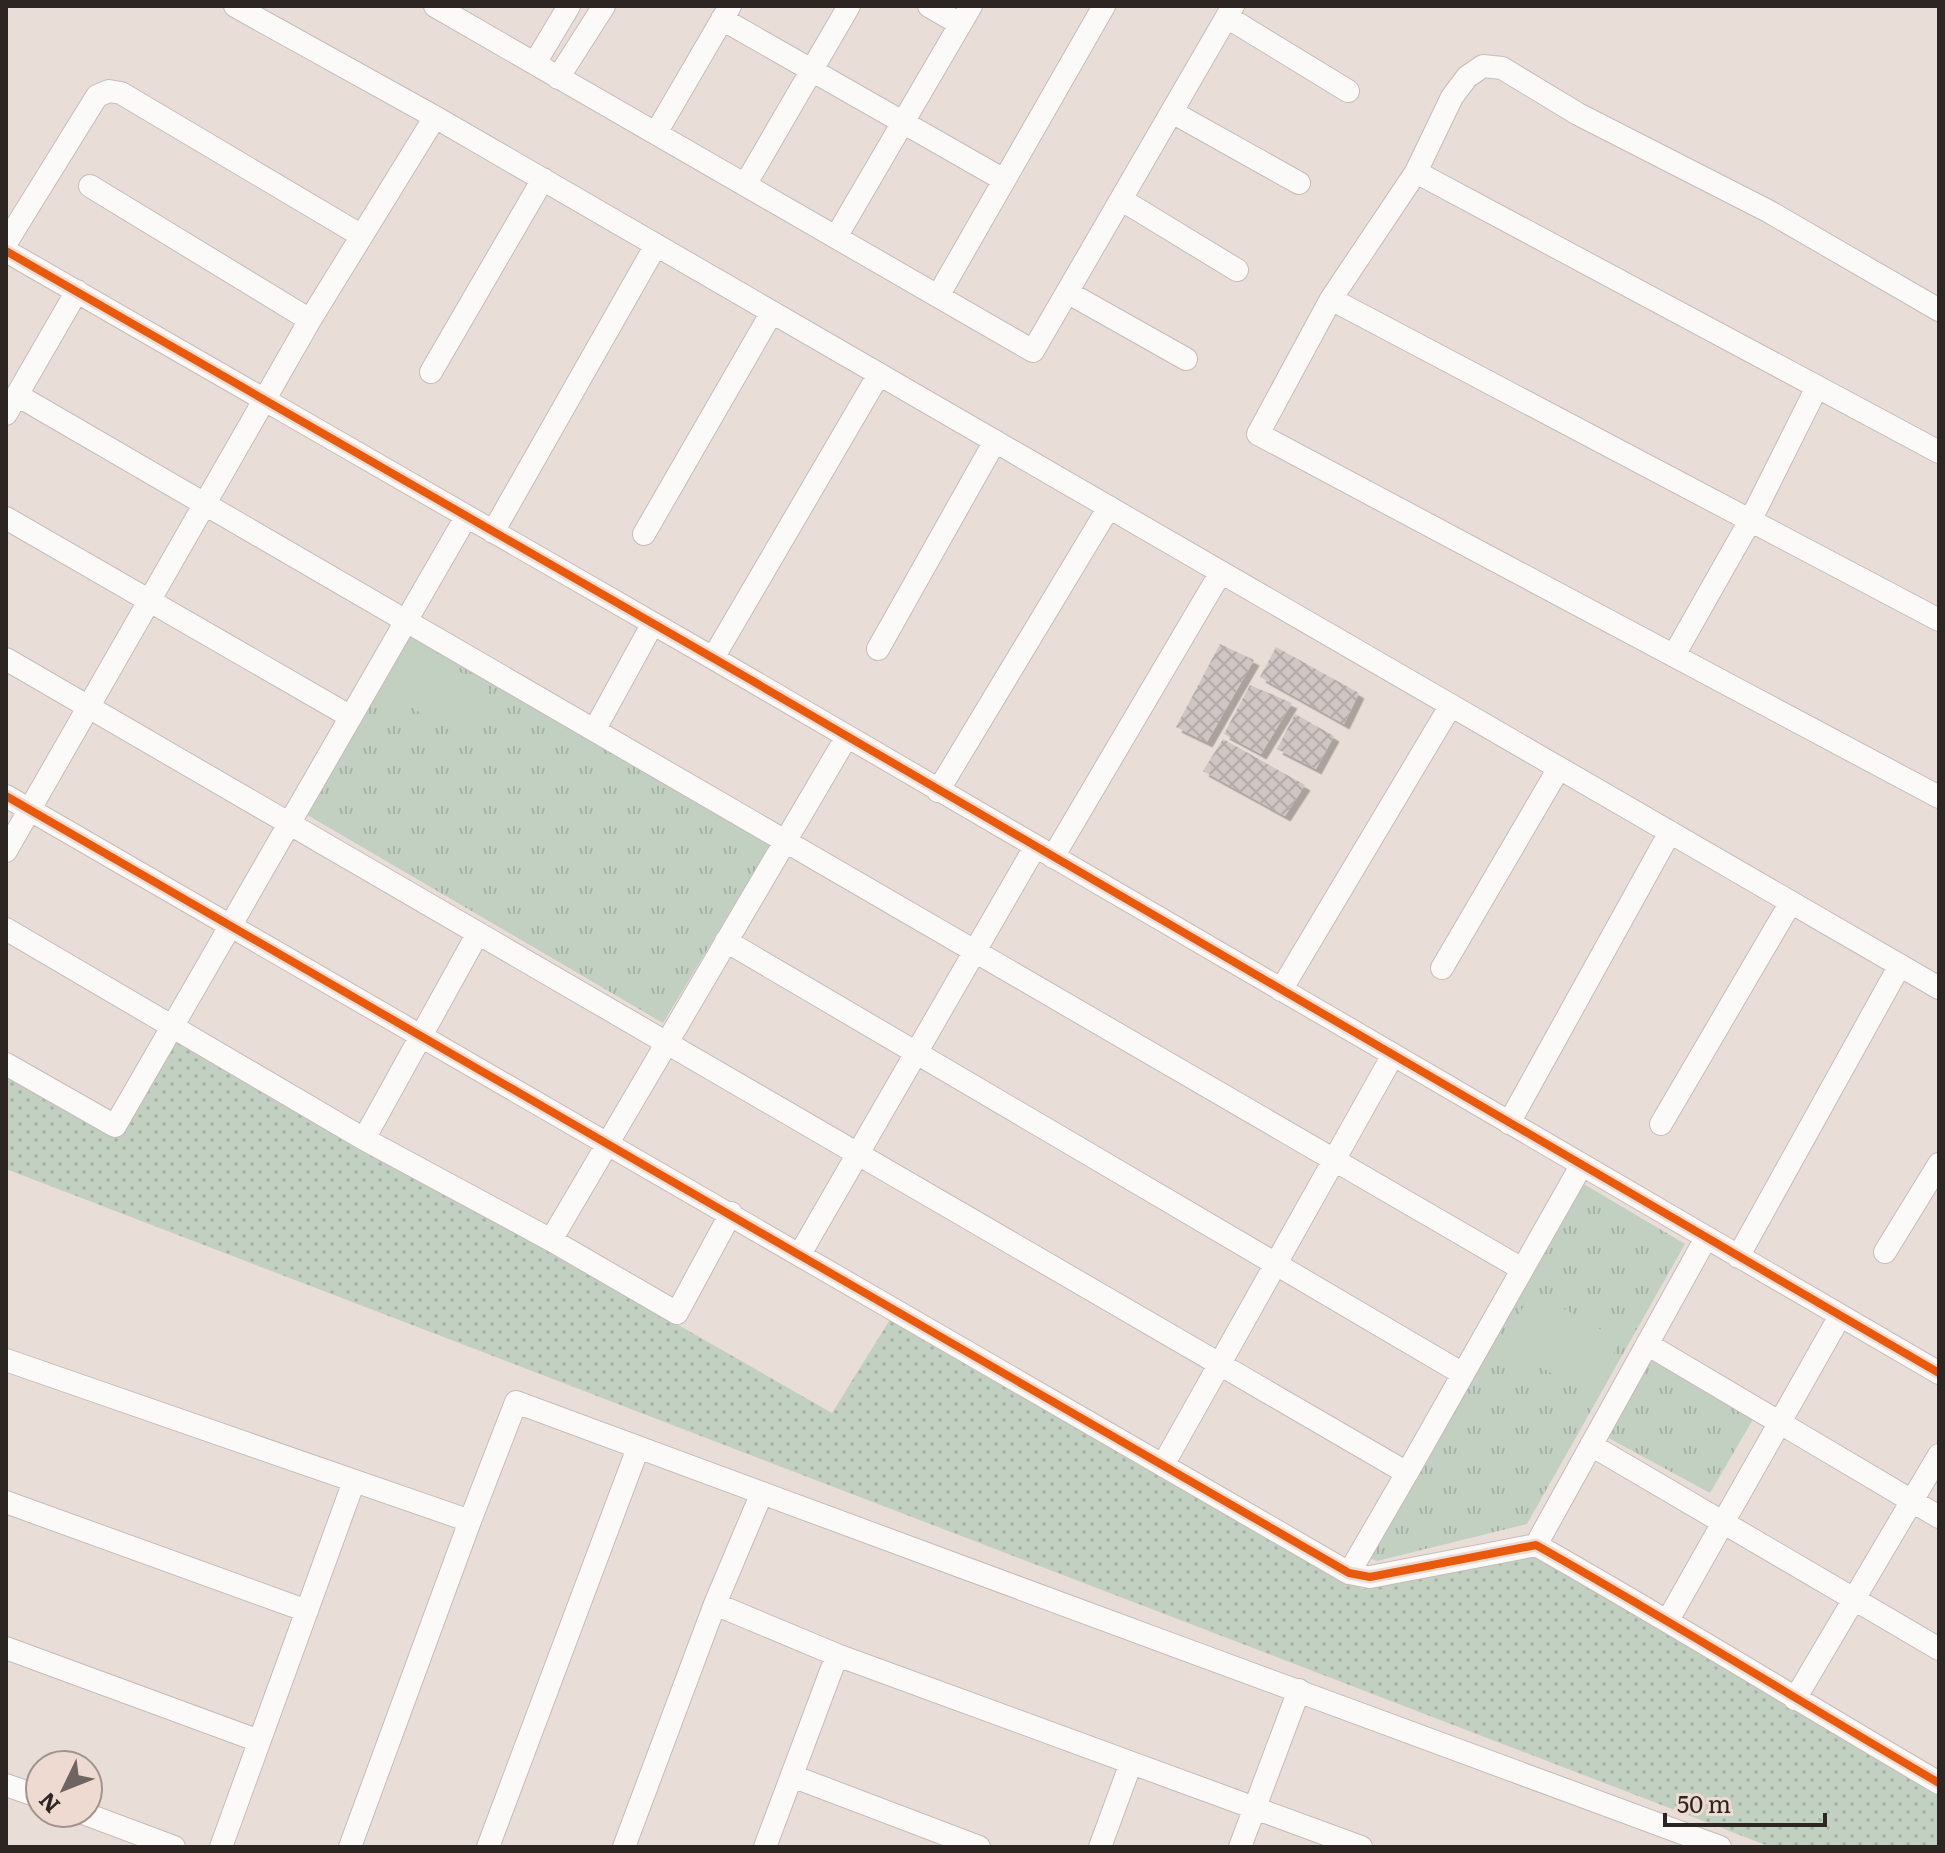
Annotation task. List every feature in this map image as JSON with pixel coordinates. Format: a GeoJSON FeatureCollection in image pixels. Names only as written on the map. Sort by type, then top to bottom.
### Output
{"type":"FeatureCollection","features":[{"type":"Feature","properties":{"kind":"street"},"geometry":{"type":"LineString","coordinates":[[235,6],[543,179],[1939,988]]}},
{"type":"Feature","properties":{"kind":"street"},"geometry":{"type":"LineString","coordinates":[[435,6],[1033,351],[1230,12],[1348,91]]}},
{"type":"Feature","properties":{"kind":"street"},"geometry":{"type":"LineString","coordinates":[[535,63],[569,6]]}},
{"type":"Feature","properties":{"kind":"street"},"geometry":{"type":"LineString","coordinates":[[558,78],[604,6]]}},
{"type":"Feature","properties":{"kind":"street"},"geometry":{"type":"LineString","coordinates":[[745,185],[849,6]]}},
{"type":"Feature","properties":{"kind":"street"},"geometry":{"type":"LineString","coordinates":[[836,237],[965,15],[929,6]]}},
{"type":"Feature","properties":{"kind":"street"},"geometry":{"type":"LineString","coordinates":[[938,296],[1104,6]]}},
{"type":"Feature","properties":{"kind":"street"},"geometry":{"type":"LineString","coordinates":[[656,133],[726,13],[812,71],[1004,180]]}},
{"type":"Feature","properties":{"kind":"street"},"geometry":{"type":"LineString","coordinates":[[1939,310],[1768,211],[1578,114],[1502,68],[1483,66],[1467,77],[1452,97],[1416,172],[1331,299],[1258,434],[1939,797]]}},
{"type":"Feature","properties":{"kind":"street"},"geometry":{"type":"LineString","coordinates":[[6,243],[97,96],[109,91],[121,93],[362,236]]}},
{"type":"Feature","properties":{"kind":"street"},"geometry":{"type":"LineString","coordinates":[[1172,112],[1299,183]]}},
{"type":"Feature","properties":{"kind":"street"},"geometry":{"type":"LineString","coordinates":[[6,851],[310,320],[435,117]]}},
{"type":"Feature","properties":{"kind":"street"},"geometry":{"type":"LineString","coordinates":[[1416,172],[1939,452]]}},
{"type":"Feature","properties":{"kind":"street"},"geometry":{"type":"LineString","coordinates":[[431,372],[543,179]]}},
{"type":"Feature","properties":{"kind":"street"},"geometry":{"type":"LineString","coordinates":[[90,186],[310,320]]}},
{"type":"Feature","properties":{"kind":"street"},"geometry":{"type":"LineString","coordinates":[[1122,200],[1237,270]]}},
{"type":"Feature","properties":{"kind":"street"},"geometry":{"type":"LineString","coordinates":[[493,532],[656,245]]}},
{"type":"Feature","properties":{"kind":"street"},"geometry":{"type":"LineString","coordinates":[[6,251],[713,658],[1939,1373]]}},
{"type":"Feature","properties":{"kind":"street"},"geometry":{"type":"LineString","coordinates":[[77,291],[12,405],[204,505],[407,620],[1522,1269]]}},
{"type":"Feature","properties":{"kind":"street"},"geometry":{"type":"LineString","coordinates":[[1067,292],[1186,359]]}},
{"type":"Feature","properties":{"kind":"street"},"geometry":{"type":"LineString","coordinates":[[1331,299],[1939,620]]}},
{"type":"Feature","properties":{"kind":"street"},"geometry":{"type":"LineString","coordinates":[[644,534],[772,312]]}},
{"type":"Feature","properties":{"kind":"street"},"geometry":{"type":"LineString","coordinates":[[713,658],[879,374]]}},
{"type":"Feature","properties":{"kind":"street"},"geometry":{"type":"LineString","coordinates":[[1674,655],[1751,519],[1817,387]]}},
{"type":"Feature","properties":{"kind":"street"},"geometry":{"type":"LineString","coordinates":[[878,649],[995,441]]}},
{"type":"Feature","properties":{"kind":"street"},"geometry":{"type":"LineString","coordinates":[[938,791],[1109,507]]}},
{"type":"Feature","properties":{"kind":"street"},"geometry":{"type":"LineString","coordinates":[[6,1064],[115,1126],[466,517]]}},
{"type":"Feature","properties":{"kind":"street"},"geometry":{"type":"LineString","coordinates":[[6,518],[351,717]]}},
{"type":"Feature","properties":{"kind":"street"},"geometry":{"type":"LineString","coordinates":[[800,1254],[975,950],[1044,852],[1221,572]]}},
{"type":"Feature","properties":{"kind":"street"},"geometry":{"type":"LineString","coordinates":[[595,729],[652,625]]}},
{"type":"Feature","properties":{"kind":"street"},"geometry":{"type":"LineString","coordinates":[[6,659],[1407,1473]]}},
{"type":"Feature","properties":{"kind":"street"},"geometry":{"type":"LineString","coordinates":[[1281,990],[1451,705]]}},
{"type":"Feature","properties":{"kind":"street"},"geometry":{"type":"LineString","coordinates":[[551,1240],[846,738]]}},
{"type":"Feature","properties":{"kind":"street"},"geometry":{"type":"LineString","coordinates":[[1442,968],[1559,768]]}},
{"type":"Feature","properties":{"kind":"street"},"geometry":{"type":"LineString","coordinates":[[6,796],[1349,1573],[1370,1577],[1536,1545],[1668,1620],[1939,1783]]}},
{"type":"Feature","properties":{"kind":"street"},"geometry":{"type":"LineString","coordinates":[[1509,1123],[1670,832]]}},
{"type":"Feature","properties":{"kind":"street"},"geometry":{"type":"LineString","coordinates":[[1661,1124],[1791,902]]}},
{"type":"Feature","properties":{"kind":"street"},"geometry":{"type":"LineString","coordinates":[[6,929],[364,1139],[551,1240],[677,1313],[731,1213]]}},
{"type":"Feature","properties":{"kind":"street"},"geometry":{"type":"LineString","coordinates":[[364,1139],[478,933]]}},
{"type":"Feature","properties":{"kind":"street"},"geometry":{"type":"LineString","coordinates":[[726,941],[1463,1374]]}},
{"type":"Feature","properties":{"kind":"street"},"geometry":{"type":"LineString","coordinates":[[1738,1257],[1900,965]]}},
{"type":"Feature","properties":{"kind":"street"},"geometry":{"type":"LineString","coordinates":[[1163,1465],[1393,1055]]}},
{"type":"Feature","properties":{"kind":"street"},"geometry":{"type":"LineString","coordinates":[[1885,1252],[1939,1164]]}},
{"type":"Feature","properties":{"kind":"street"},"geometry":{"type":"LineString","coordinates":[[1349,1573],[1581,1166]]}},
{"type":"Feature","properties":{"kind":"street"},"geometry":{"type":"LineString","coordinates":[[1536,1545],[1706,1238]]}},
{"type":"Feature","properties":{"kind":"street"},"geometry":{"type":"LineString","coordinates":[[1668,1620],[1840,1316]]}},
{"type":"Feature","properties":{"kind":"street"},"geometry":{"type":"LineString","coordinates":[[1647,1344],[1939,1517]]}},
{"type":"Feature","properties":{"kind":"street"},"geometry":{"type":"LineString","coordinates":[[6,1360],[470,1521]]}},
{"type":"Feature","properties":{"kind":"street"},"geometry":{"type":"LineString","coordinates":[[350,1847],[516,1402],[1720,1847]]}},
{"type":"Feature","properties":{"kind":"street"},"geometry":{"type":"LineString","coordinates":[[1591,1445],[1939,1649]]}},
{"type":"Feature","properties":{"kind":"street"},"geometry":{"type":"LineString","coordinates":[[488,1847],[638,1448]]}},
{"type":"Feature","properties":{"kind":"street"},"geometry":{"type":"LineString","coordinates":[[1795,1699],[1939,1455]]}},
{"type":"Feature","properties":{"kind":"street"},"geometry":{"type":"LineString","coordinates":[[221,1847],[354,1481]]}},
{"type":"Feature","properties":{"kind":"street"},"geometry":{"type":"LineString","coordinates":[[624,1847],[715,1604],[761,1495]]}},
{"type":"Feature","properties":{"kind":"street"},"geometry":{"type":"LineString","coordinates":[[6,1502],[307,1611]]}},
{"type":"Feature","properties":{"kind":"street"},"geometry":{"type":"LineString","coordinates":[[715,1604],[837,1655],[1361,1847]]}},
{"type":"Feature","properties":{"kind":"street"},"geometry":{"type":"LineString","coordinates":[[6,1648],[259,1741]]}},
{"type":"Feature","properties":{"kind":"street"},"geometry":{"type":"LineString","coordinates":[[765,1847],[837,1655]]}},
{"type":"Feature","properties":{"kind":"street"},"geometry":{"type":"LineString","coordinates":[[1240,1847],[1299,1690]]}},
{"type":"Feature","properties":{"kind":"street"},"geometry":{"type":"LineString","coordinates":[[1100,1847],[1131,1763]]}},
{"type":"Feature","properties":{"kind":"street"},"geometry":{"type":"LineString","coordinates":[[792,1776],[979,1847]]}},
{"type":"Feature","properties":{"kind":"street"},"geometry":{"type":"LineString","coordinates":[[104,1821],[174,1847]]}},
{"type":"Feature","properties":{"kind":"green space"},"geometry":{"type":"Polygon","coordinates":[[[409,635],[771,844],[663,1023],[304,813],[409,635]]]}},
{"type":"Feature","properties":{"kind":"green space"},"geometry":{"type":"Polygon","coordinates":[[[410,642],[490,690],[463,738],[382,690],[410,642]]]}},
{"type":"Feature","properties":{"kind":"green space"},"geometry":{"type":"Polygon","coordinates":[[[173,1036],[832,1413],[891,1318],[1363,1589],[1525,1548],[1939,1792],[1939,1847],[1771,1847],[6,1169],[6,1072],[116,1137],[173,1036]]]}},
{"type":"Feature","properties":{"kind":"green space"},"geometry":{"type":"Polygon","coordinates":[[[1582,1183],[1685,1244],[1527,1524],[1377,1561],[1368,1558],[1582,1183]]]}},
{"type":"Feature","properties":{"kind":"green space"},"geometry":{"type":"Polygon","coordinates":[[[1532,1291],[1621,1341],[1590,1395],[1502,1345],[1532,1291]]]}},
{"type":"Feature","properties":{"kind":"green space"},"geometry":{"type":"Polygon","coordinates":[[[1652,1356],[1755,1416],[1710,1493],[1605,1436],[1652,1356]]]}},
{"type":"Feature","properties":{"kind":"building"},"geometry":{"type":"Polygon","coordinates":[[[1220,644],[1254,660],[1207,742],[1176,727],[1220,644]]]}},
{"type":"Feature","properties":{"kind":"building"},"geometry":{"type":"Polygon","coordinates":[[[1276,647],[1359,693],[1344,724],[1260,677],[1276,647]]]}},
{"type":"Feature","properties":{"kind":"building"},"geometry":{"type":"Polygon","coordinates":[[[1250,685],[1292,703],[1261,754],[1224,734],[1250,685]]]}},
{"type":"Feature","properties":{"kind":"building"},"geometry":{"type":"Polygon","coordinates":[[[1295,714],[1334,736],[1316,769],[1277,749],[1295,714]]]}},
{"type":"Feature","properties":{"kind":"building"},"geometry":{"type":"Polygon","coordinates":[[[1223,739],[1305,785],[1285,816],[1203,771],[1223,739]]]}},
{"type":"Feature","properties":{"kind":"cycle path"},"geometry":{"type":"LineString","coordinates":[[6,251],[713,658],[1939,1373]]}},
{"type":"Feature","properties":{"kind":"cycle path"},"geometry":{"type":"LineString","coordinates":[[6,796],[1349,1573],[1370,1577],[1536,1545],[1939,1783]]}}]}
